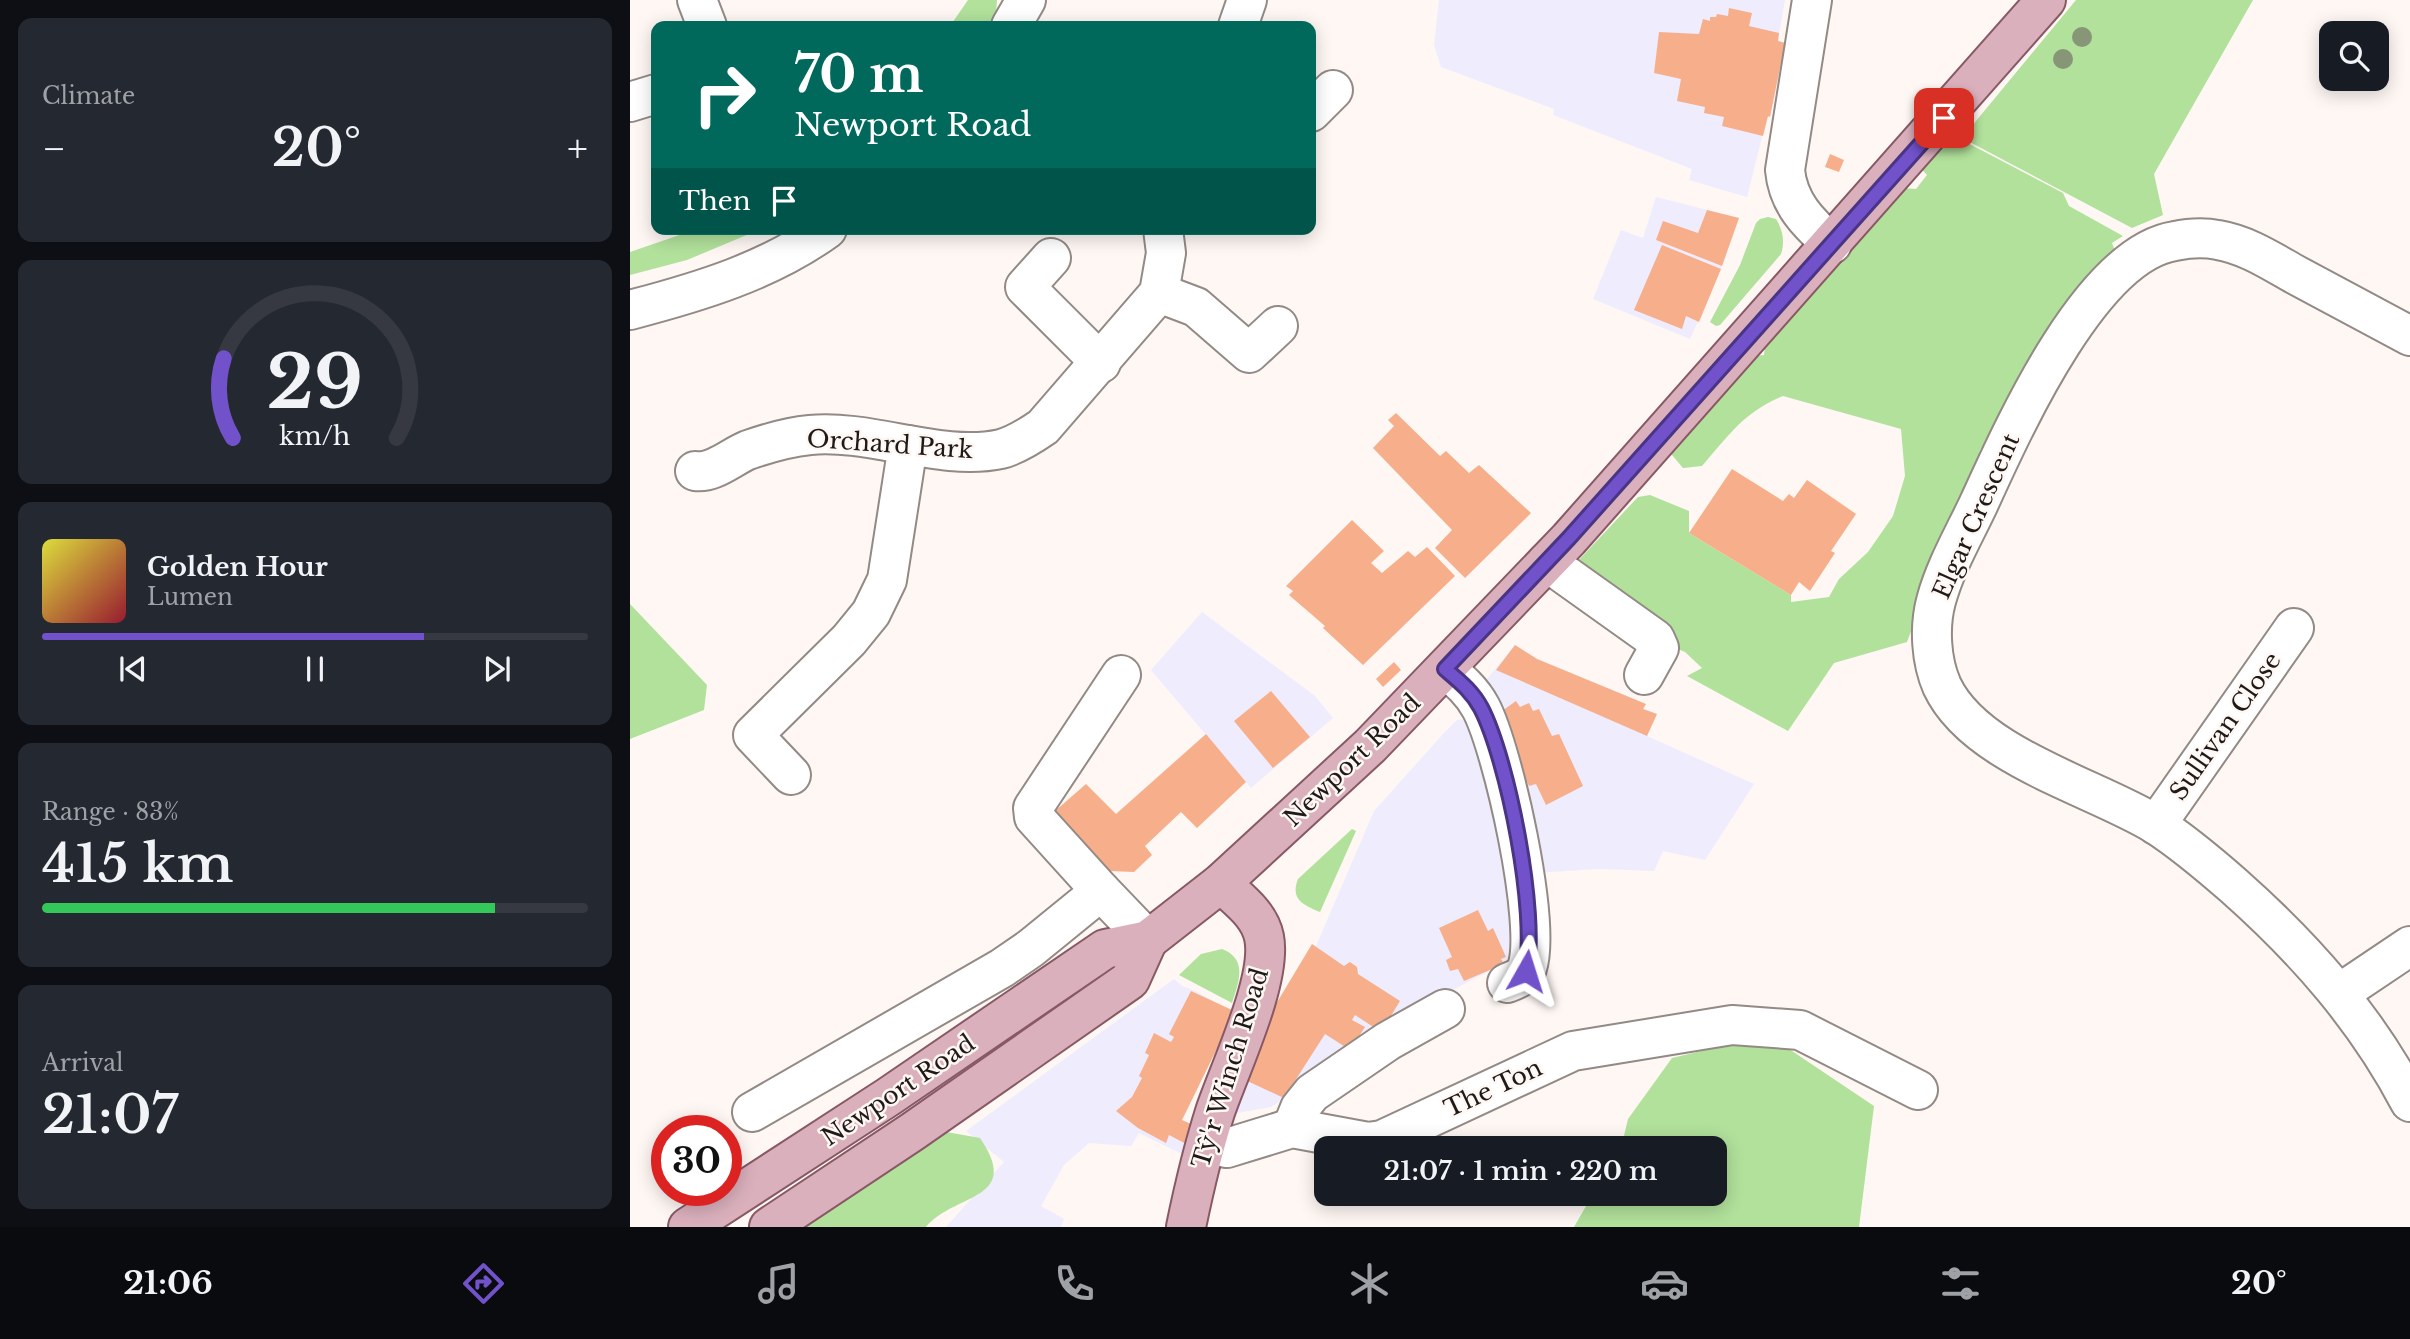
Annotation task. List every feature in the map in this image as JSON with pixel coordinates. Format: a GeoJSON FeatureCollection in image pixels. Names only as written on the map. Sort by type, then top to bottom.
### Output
{"type":"FeatureCollection","features":[{"type":"Feature","properties":{"kind":"main road","name":"Newport Road"},"geometry":{"type":"LineString","coordinates":[[688,1227],[888,1097],[1105,949],[1148,940],[1221,883],[1341,774],[1546,562],[1832,244],[2046,0]]}},
{"type":"Feature","properties":{"kind":"main road","name":"Tŷ'r Winch Road"},"geometry":{"type":"LineString","coordinates":[[1186,1227],[1206,1144],[1257,995],[1264,965],[1264,936],[1258,922],[1251,911],[1221,883]]}},
{"type":"Feature","properties":{"kind":"main road","name":"Newport Road"},"geometry":{"type":"LineString","coordinates":[[769,1227],[912,1132],[1130,980],[1148,940]]}},
{"type":"Feature","properties":{"kind":"street"},"geometry":{"type":"LineString","coordinates":[[1014,21],[1027,0]]}},
{"type":"Feature","properties":{"kind":"street"},"geometry":{"type":"LineString","coordinates":[[1240,21],[1247,0]]}},
{"type":"Feature","properties":{"kind":"street"},"geometry":{"type":"LineString","coordinates":[[1812,0],[1785,170],[1789,190],[1801,213],[1832,244]]}},
{"type":"Feature","properties":{"kind":"street"},"geometry":{"type":"LineString","coordinates":[[630,102],[651,96]]}},
{"type":"Feature","properties":{"kind":"street"},"geometry":{"type":"LineString","coordinates":[[630,310],[689,294],[763,266],[817,235]]}},
{"type":"Feature","properties":{"kind":"street","name":"Orchard Park"},"geometry":{"type":"LineString","coordinates":[[695,471],[703,472],[745,451],[774,442],[811,435],[972,452],[1001,449],[1022,441],[1043,427],[1159,293],[1166,253],[1164,235]]}},
{"type":"Feature","properties":{"kind":"street","name":"Elgar Crescent"},"geometry":{"type":"LineString","coordinates":[[2410,336],[2246,248],[2216,239],[2191,238],[2153,246],[2110,279],[2083,313],[2045,372],[2004,448],[1945,576],[1935,603],[1931,630],[1942,686],[1961,714],[1984,736],[2156,825],[2212,866],[2274,922],[2340,993],[2367,1030],[2410,1102]]}},
{"type":"Feature","properties":{"kind":"street"},"geometry":{"type":"LineString","coordinates":[[1051,258],[1025,287],[1101,363]]}},
{"type":"Feature","properties":{"kind":"street"},"geometry":{"type":"LineString","coordinates":[[1159,293],[1196,307],[1249,353],[1278,326]]}},
{"type":"Feature","properties":{"kind":"street"},"geometry":{"type":"LineString","coordinates":[[791,775],[753,735],[849,640],[871,613],[887,580],[908,445]]}},
{"type":"Feature","properties":{"kind":"street"},"geometry":{"type":"LineString","coordinates":[[1546,562],[1656,639],[1659,648],[1644,675]]}},
{"type":"Feature","properties":{"kind":"street","name":"Sullivan Close"},"geometry":{"type":"LineString","coordinates":[[2156,825],[2294,628]]}},
{"type":"Feature","properties":{"kind":"street"},"geometry":{"type":"LineString","coordinates":[[1445,669],[1472,693],[1489,725],[1502,766],[1514,822],[1527,904],[1529,957],[1526,971],[1519,978],[1507,983]]}},
{"type":"Feature","properties":{"kind":"street"},"geometry":{"type":"LineString","coordinates":[[1121,676],[1033,808],[1034,817],[1148,940]]}},
{"type":"Feature","properties":{"kind":"street"},"geometry":{"type":"LineString","coordinates":[[752,1112],[1002,968],[1101,891]]}},
{"type":"Feature","properties":{"kind":"street"},"geometry":{"type":"LineString","coordinates":[[2340,993],[2410,947]]}},
{"type":"Feature","properties":{"kind":"street"},"geometry":{"type":"LineString","coordinates":[[1292,1128],[1300,1108],[1312,1093],[1388,1041],[1445,1009]]}},
{"type":"Feature","properties":{"kind":"street","name":"The Ton"},"geometry":{"type":"LineString","coordinates":[[1206,1144],[1227,1148],[1292,1128],[1368,1142],[1382,1140],[1573,1051],[1732,1025],[1800,1030],[1918,1090]]}},
{"type":"Feature","properties":{"kind":"shaded area"},"geometry":{"type":"Polygon","coordinates":[[[1439,0],[1785,0],[1778,40],[1785,43],[1783,54],[1770,117],[1767,117],[1747,197],[1689,180],[1692,169],[1553,115],[1554,109],[1441,67],[1434,45],[1439,0]]]}},
{"type":"Feature","properties":{"kind":"shaded area"},"geometry":{"type":"Polygon","coordinates":[[[1656,197],[1739,218],[1721,269],[1690,339],[1593,299],[1621,230],[1643,238],[1656,197]]]}},
{"type":"Feature","properties":{"kind":"shaded area"},"geometry":{"type":"Polygon","coordinates":[[[1202,612],[1315,696],[1333,718],[1251,788],[1151,670],[1202,612]]]}},
{"type":"Feature","properties":{"kind":"shaded area"},"geometry":{"type":"Polygon","coordinates":[[[1515,645],[1538,659],[1646,704],[1644,709],[1657,714],[1647,736],[1754,784],[1705,860],[1663,851],[1654,871],[1598,869],[1534,873],[1482,685],[1515,645]]]}},
{"type":"Feature","properties":{"kind":"shaded area"},"geometry":{"type":"Polygon","coordinates":[[[1468,719],[1516,884],[1514,958],[1449,992],[1271,1107],[1237,1113],[1237,1097],[1312,944],[1316,946],[1374,811],[1457,720],[1468,719]]]}},
{"type":"Feature","properties":{"kind":"shaded area"},"geometry":{"type":"Polygon","coordinates":[[[1174,979],[1231,1012],[1230,1022],[1182,1120],[1191,1124],[1184,1155],[1139,1133],[1131,1146],[1089,1143],[1064,1165],[1041,1206],[1064,1219],[1061,1227],[946,1227],[1004,1162],[966,1131],[1174,979]]]}},
{"type":"Feature","properties":{"kind":"green space"},"geometry":{"type":"Polygon","coordinates":[[[968,0],[997,0],[995,21],[953,21],[968,0]]]}},
{"type":"Feature","properties":{"kind":"green space"},"geometry":{"type":"Polygon","coordinates":[[[2076,0],[2253,0],[2154,174],[2163,215],[2132,228],[1962,138],[2076,0]]]}},
{"type":"Feature","properties":{"kind":"green space"},"geometry":{"type":"Polygon","coordinates":[[[1941,134],[1962,140],[2063,193],[2069,206],[2123,236],[2112,243],[2117,256],[1980,450],[1975,473],[1941,549],[1907,642],[1834,663],[1788,731],[1687,676],[1702,668],[1685,652],[1663,643],[1575,564],[1638,497],[1650,495],[1689,511],[1689,533],[1791,595],[1791,602],[1829,597],[1839,579],[1868,552],[1893,516],[1905,476],[1901,429],[1783,396],[1747,417],[1702,466],[1683,468],[1667,449],[1746,357],[1764,355],[1767,328],[1903,188],[1916,189],[1927,175],[1912,159],[1941,134]]]}},
{"type":"Feature","properties":{"kind":"green space"},"geometry":{"type":"Polygon","coordinates":[[[1768,217],[1776,219],[1780,227],[1783,241],[1781,254],[1720,325],[1716,326],[1710,322],[1740,265],[1756,223],[1768,217]]]}},
{"type":"Feature","properties":{"kind":"green space"},"geometry":{"type":"Polygon","coordinates":[[[680,235],[747,235],[687,260],[630,275],[630,252],[680,235]]]}},
{"type":"Feature","properties":{"kind":"green space"},"geometry":{"type":"Polygon","coordinates":[[[630,604],[707,685],[704,710],[630,739],[630,604]]]}},
{"type":"Feature","properties":{"kind":"green space"},"geometry":{"type":"Polygon","coordinates":[[[1352,829],[1356,831],[1320,912],[1308,907],[1297,896],[1298,879],[1352,829]]]}},
{"type":"Feature","properties":{"kind":"green space"},"geometry":{"type":"Polygon","coordinates":[[[1222,949],[1236,959],[1238,965],[1239,979],[1232,1003],[1179,975],[1201,954],[1222,949]]]}},
{"type":"Feature","properties":{"kind":"green space"},"geometry":{"type":"Polygon","coordinates":[[[1735,1043],[1789,1049],[1874,1106],[1859,1227],[1574,1227],[1586,1206],[1727,1206],[1727,1136],[1624,1136],[1628,1119],[1672,1058],[1735,1043]]]}},
{"type":"Feature","properties":{"kind":"green space"},"geometry":{"type":"Polygon","coordinates":[[[941,1131],[980,1138],[991,1159],[994,1174],[989,1185],[980,1193],[938,1216],[926,1227],[803,1227],[941,1131]]]}},
{"type":"Feature","properties":{"kind":"building"},"geometry":{"type":"Polygon","coordinates":[[[1729,8],[1752,13],[1749,26],[1779,33],[1778,41],[1785,43],[1770,117],[1768,116],[1763,136],[1722,126],[1724,117],[1704,113],[1705,107],[1677,101],[1681,79],[1654,73],[1659,32],[1699,34],[1703,19],[1710,21],[1710,17],[1716,17],[1717,14],[1728,16],[1729,8]]]}},
{"type":"Feature","properties":{"kind":"building"},"geometry":{"type":"Polygon","coordinates":[[[1830,154],[1844,160],[1839,172],[1825,167],[1830,154]]]}},
{"type":"Feature","properties":{"kind":"building"},"geometry":{"type":"Polygon","coordinates":[[[1707,210],[1739,218],[1722,266],[1656,240],[1663,221],[1698,233],[1707,210]]]}},
{"type":"Feature","properties":{"kind":"building"},"geometry":{"type":"Polygon","coordinates":[[[1662,245],[1721,269],[1699,322],[1686,316],[1682,329],[1634,310],[1662,245]]]}},
{"type":"Feature","properties":{"kind":"building"},"geometry":{"type":"Polygon","coordinates":[[[1396,413],[1440,456],[1446,451],[1469,473],[1479,465],[1531,513],[1465,578],[1435,548],[1452,530],[1373,448],[1394,426],[1388,420],[1396,413]]]}},
{"type":"Feature","properties":{"kind":"building"},"geometry":{"type":"Polygon","coordinates":[[[1732,469],[1783,501],[1789,494],[1794,498],[1807,480],[1856,514],[1831,551],[1835,553],[1810,591],[1799,582],[1791,595],[1689,533],[1732,469]]]}},
{"type":"Feature","properties":{"kind":"building"},"geometry":{"type":"Polygon","coordinates":[[[1352,520],[1384,551],[1371,563],[1382,573],[1408,551],[1415,557],[1427,547],[1455,576],[1363,665],[1323,628],[1325,626],[1289,595],[1293,591],[1286,586],[1352,520]]]}},
{"type":"Feature","properties":{"kind":"building"},"geometry":{"type":"Polygon","coordinates":[[[1515,645],[1537,659],[1646,704],[1643,709],[1657,714],[1647,736],[1496,670],[1515,645]]]}},
{"type":"Feature","properties":{"kind":"building"},"geometry":{"type":"Polygon","coordinates":[[[1394,662],[1401,670],[1383,687],[1376,679],[1394,662]]]}},
{"type":"Feature","properties":{"kind":"building"},"geometry":{"type":"Polygon","coordinates":[[[1271,691],[1310,737],[1273,768],[1234,721],[1271,691]]]}},
{"type":"Feature","properties":{"kind":"building"},"geometry":{"type":"Polygon","coordinates":[[[1516,701],[1520,707],[1529,703],[1533,711],[1539,709],[1552,736],[1559,734],[1583,786],[1546,805],[1536,784],[1529,786],[1495,716],[1516,701]]]}},
{"type":"Feature","properties":{"kind":"building"},"geometry":{"type":"Polygon","coordinates":[[[1206,734],[1246,782],[1197,828],[1181,812],[1145,846],[1152,855],[1134,872],[1109,871],[1055,811],[1086,784],[1116,814],[1206,734]]]}},
{"type":"Feature","properties":{"kind":"building"},"geometry":{"type":"Polygon","coordinates":[[[1478,910],[1488,931],[1493,928],[1506,957],[1501,959],[1504,964],[1464,981],[1458,969],[1450,971],[1446,960],[1452,957],[1439,928],[1478,910]]]}},
{"type":"Feature","properties":{"kind":"building"},"geometry":{"type":"Polygon","coordinates":[[[1312,944],[1344,966],[1350,962],[1357,967],[1358,974],[1400,1001],[1381,1032],[1355,1015],[1352,1020],[1365,1027],[1350,1050],[1325,1034],[1284,1098],[1243,1079],[1273,1009],[1312,944]]]}},
{"type":"Feature","properties":{"kind":"building"},"geometry":{"type":"Polygon","coordinates":[[[1191,991],[1232,1010],[1230,1022],[1182,1120],[1191,1124],[1192,1135],[1188,1145],[1169,1135],[1166,1143],[1138,1128],[1116,1111],[1132,1097],[1142,1078],[1139,1076],[1149,1055],[1145,1053],[1154,1033],[1171,1042],[1174,1037],[1169,1034],[1191,991]]]}},
{"type":"Feature","properties":{"kind":"route"},"geometry":{"type":"LineString","coordinates":[[1526,971],[1530,938],[1527,904],[1502,766],[1480,706],[1466,686],[1445,669],[1569,538],[1944,118]]}}]}
